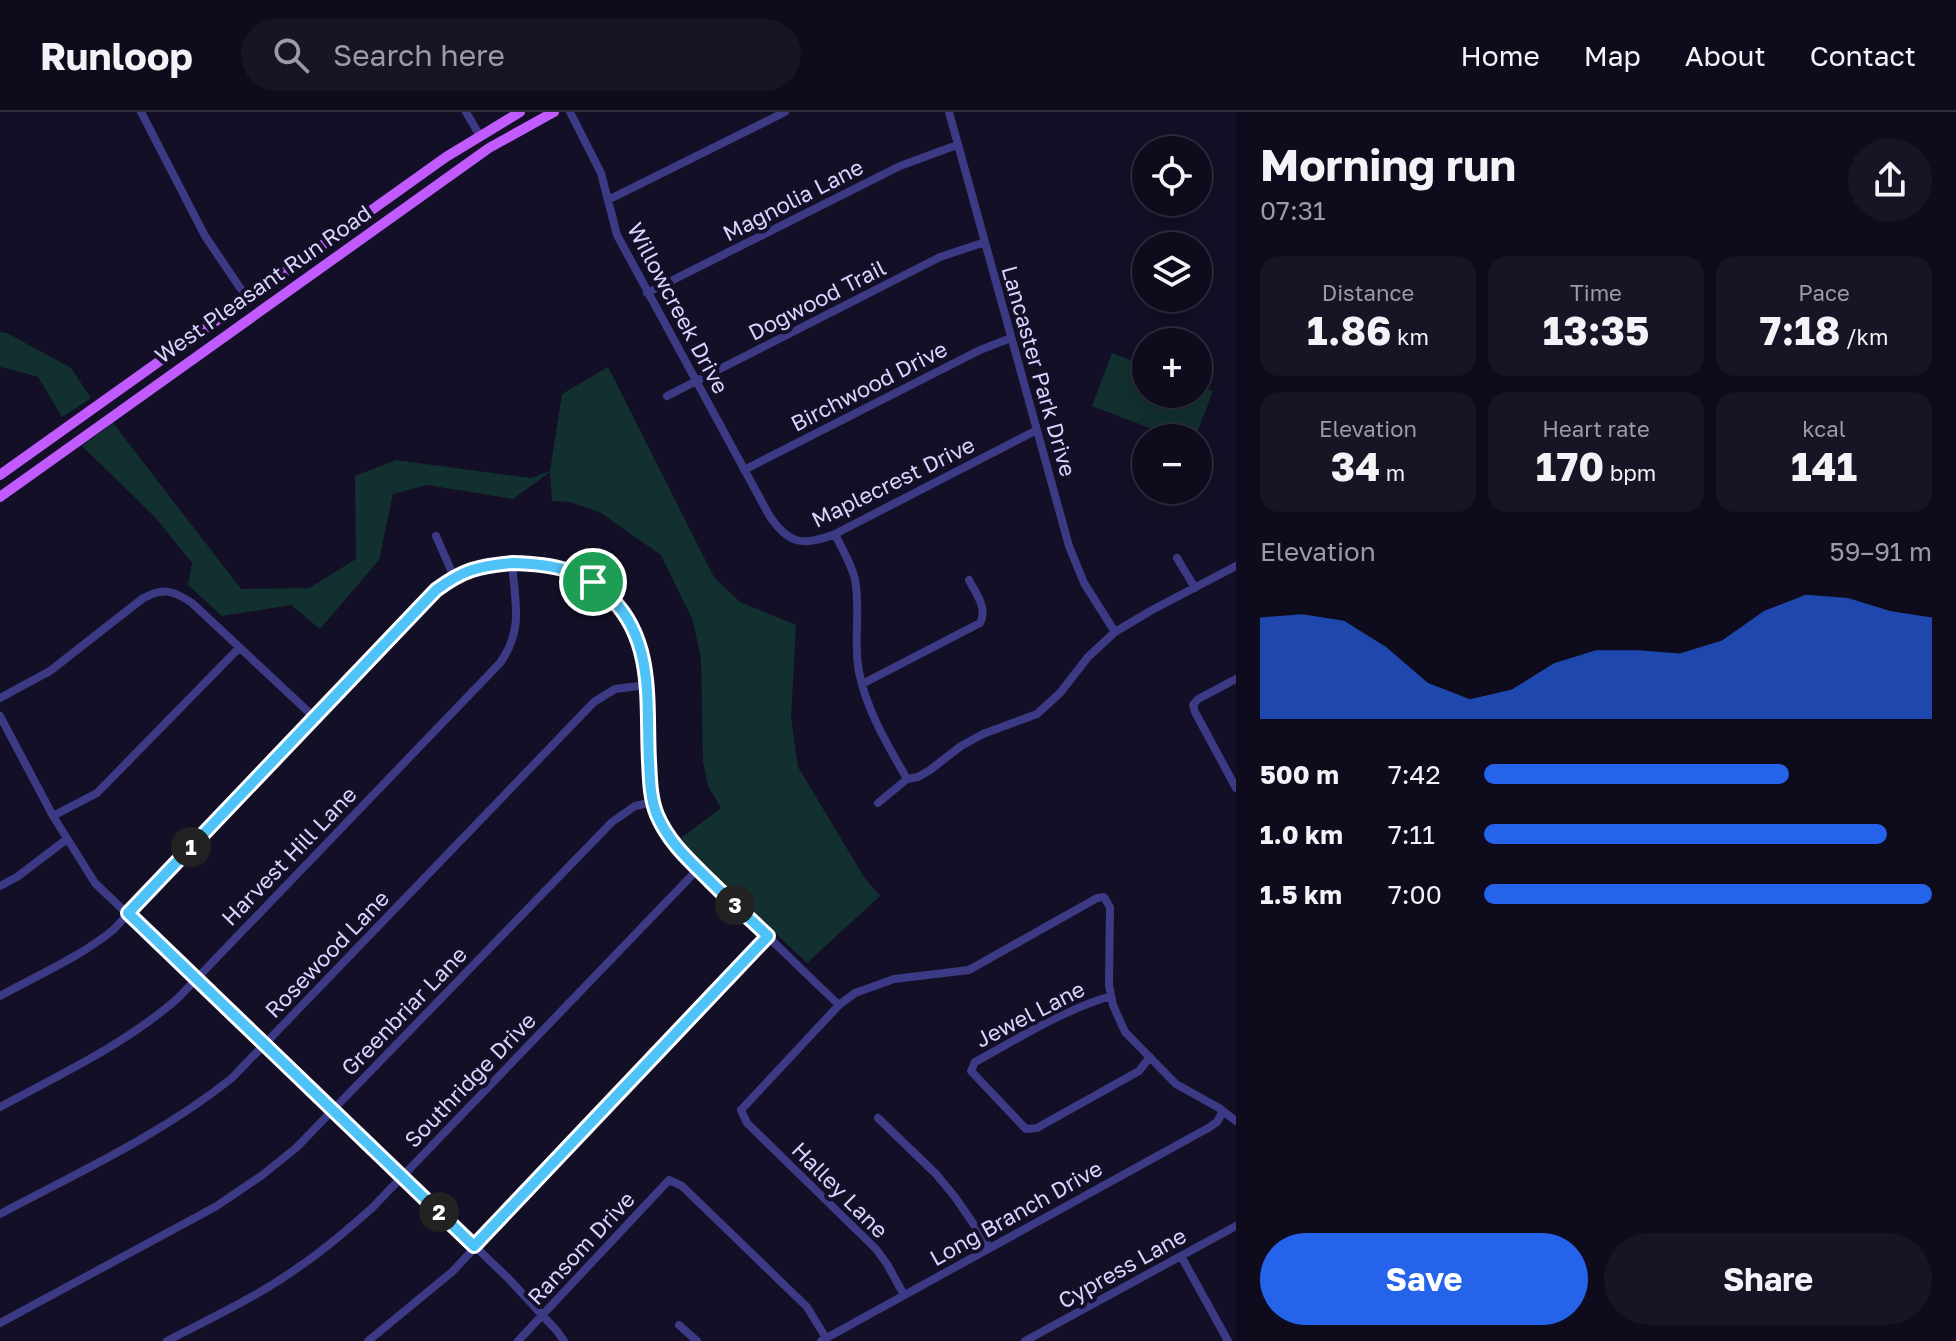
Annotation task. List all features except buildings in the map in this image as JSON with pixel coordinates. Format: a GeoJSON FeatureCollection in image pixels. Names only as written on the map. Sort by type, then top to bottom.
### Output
{"type":"FeatureCollection","features":[{"type":"Feature","properties":{"kind":"main road","name":"West Pleasant Run Road"},"geometry":{"type":"LineString","coordinates":[[0,475],[446,157],[520,112]]}},
{"type":"Feature","properties":{"kind":"main road","name":"West Pleasant Run Road"},"geometry":{"type":"LineString","coordinates":[[0,497],[489,148],[554,112]]}},
{"type":"Feature","properties":{"kind":"main road"},"geometry":{"type":"LineString","coordinates":[[480,136],[489,148]]}},
{"type":"Feature","properties":{"kind":"main road"},"geometry":{"type":"LineString","coordinates":[[367,213],[377,227]]}},
{"type":"Feature","properties":{"kind":"main road"},"geometry":{"type":"LineString","coordinates":[[247,298],[258,313]]}},
{"type":"Feature","properties":{"kind":"main road"},"geometry":{"type":"LineString","coordinates":[[140,374],[150,389]]}},
{"type":"Feature","properties":{"kind":"street"},"geometry":{"type":"LineString","coordinates":[[141,112],[205,236],[247,298]]}},
{"type":"Feature","properties":{"kind":"street"},"geometry":{"type":"LineString","coordinates":[[466,112],[480,136]]}},
{"type":"Feature","properties":{"kind":"street","name":"Willowcreek Drive"},"geometry":{"type":"LineString","coordinates":[[570,112],[597,162],[617,235],[769,515]]}},
{"type":"Feature","properties":{"kind":"street"},"geometry":{"type":"LineString","coordinates":[[608,200],[785,112]]}},
{"type":"Feature","properties":{"kind":"street","name":"Lancaster Park Drive"},"geometry":{"type":"LineString","coordinates":[[949,112],[1069,546],[1084,583],[1115,632]]}},
{"type":"Feature","properties":{"kind":"street","name":"Magnolia Lane"},"geometry":{"type":"LineString","coordinates":[[647,293],[887,172],[957,145]]}},
{"type":"Feature","properties":{"kind":"street","name":"Dogwood Trail"},"geometry":{"type":"LineString","coordinates":[[667,396],[940,257],[985,242]]}},
{"type":"Feature","properties":{"kind":"street","name":"Birchwood Drive"},"geometry":{"type":"LineString","coordinates":[[744,470],[980,350],[1011,338]]}},
{"type":"Feature","properties":{"kind":"street","name":"Maplecrest Drive"},"geometry":{"type":"LineString","coordinates":[[769,515],[777,528],[797,541],[807,543],[835,534],[1037,430]]}},
{"type":"Feature","properties":{"kind":"street"},"geometry":{"type":"LineString","coordinates":[[835,534],[855,580],[858,669],[862,684],[883,734],[907,779]]}},
{"type":"Feature","properties":{"kind":"street"},"geometry":{"type":"LineString","coordinates":[[436,536],[454,577]]}},
{"type":"Feature","properties":{"kind":"street"},"geometry":{"type":"LineString","coordinates":[[1177,558],[1195,588]]}},
{"type":"Feature","properties":{"kind":"street"},"geometry":{"type":"LineString","coordinates":[[0,996],[99,941],[113,930],[436,590],[469,570],[512,563],[559,566],[593,582],[610,596],[637,634],[647,685],[653,802],[668,836],[839,1005],[855,993],[894,979],[969,970],[1097,898],[1104,897],[1110,907],[1109,985],[1113,1005],[1125,1032],[1176,1084],[1236,1121]]}},
{"type":"Feature","properties":{"kind":"street","name":"Harvest Hill Lane"},"geometry":{"type":"LineString","coordinates":[[0,1107],[118,1044],[163,1012],[500,663],[515,636],[512,563]]}},
{"type":"Feature","properties":{"kind":"street"},"geometry":{"type":"LineString","coordinates":[[878,803],[907,779],[930,770],[961,746],[983,734],[1037,714],[1115,632],[1236,566]]}},
{"type":"Feature","properties":{"kind":"street"},"geometry":{"type":"LineString","coordinates":[[862,684],[980,623],[982,605],[969,580]]}},
{"type":"Feature","properties":{"kind":"street"},"geometry":{"type":"LineString","coordinates":[[0,698],[50,671],[153,593],[162,591],[179,594],[192,603],[315,718]]}},
{"type":"Feature","properties":{"kind":"street"},"geometry":{"type":"LineString","coordinates":[[53,816],[97,793],[239,648]]}},
{"type":"Feature","properties":{"kind":"street"},"geometry":{"type":"LineString","coordinates":[[1236,679],[1198,699],[1193,705],[1236,788]]}},
{"type":"Feature","properties":{"kind":"street","name":"Rosewood Lane"},"geometry":{"type":"LineString","coordinates":[[0,1214],[137,1141],[232,1078],[594,702],[615,689],[647,685]]}},
{"type":"Feature","properties":{"kind":"street"},"geometry":{"type":"LineString","coordinates":[[0,716],[53,816],[95,883],[508,1278],[564,1341]]}},
{"type":"Feature","properties":{"kind":"street","name":"Greenbriar Lane"},"geometry":{"type":"LineString","coordinates":[[0,1323],[215,1207],[261,1176],[296,1148],[333,1111],[612,822],[635,806],[653,802]]}},
{"type":"Feature","properties":{"kind":"street"},"geometry":{"type":"LineString","coordinates":[[0,886],[67,839]]}},
{"type":"Feature","properties":{"kind":"street","name":"Southridge Drive"},"geometry":{"type":"LineString","coordinates":[[167,1341],[304,1264],[371,1209],[698,869]]}},
{"type":"Feature","properties":{"kind":"street"},"geometry":{"type":"LineString","coordinates":[[368,1341],[444,1279],[768,936]]}},
{"type":"Feature","properties":{"kind":"street","name":"Jewel Lane"},"geometry":{"type":"LineString","coordinates":[[1111,996],[1065,1014],[975,1062],[971,1071],[1026,1129],[1037,1128],[1139,1071],[1150,1057]]}},
{"type":"Feature","properties":{"kind":"street","name":"Halley Lane"},"geometry":{"type":"LineString","coordinates":[[839,1005],[741,1110],[747,1123],[876,1249],[904,1295]]}},
{"type":"Feature","properties":{"kind":"street","name":"Long Branch Drive"},"geometry":{"type":"LineString","coordinates":[[824,1340],[1210,1127],[1223,1111]]}},
{"type":"Feature","properties":{"kind":"street"},"geometry":{"type":"LineString","coordinates":[[878,1118],[946,1186],[990,1248]]}},
{"type":"Feature","properties":{"kind":"street","name":"Ransom Drive"},"geometry":{"type":"LineString","coordinates":[[518,1341],[669,1180],[682,1186],[807,1307],[824,1340]]}},
{"type":"Feature","properties":{"kind":"street","name":"Cypress Lane"},"geometry":{"type":"LineString","coordinates":[[1025,1341],[1236,1226]]}},
{"type":"Feature","properties":{"kind":"street"},"geometry":{"type":"LineString","coordinates":[[1181,1256],[1228,1341]]}},
{"type":"Feature","properties":{"kind":"street"},"geometry":{"type":"LineString","coordinates":[[679,1325],[697,1341]]}},
{"type":"Feature","properties":{"kind":"green space"},"geometry":{"type":"Polygon","coordinates":[[[0,332],[71,368],[91,398],[62,417],[38,377],[0,367],[0,332]]]}},
{"type":"Feature","properties":{"kind":"green space"},"geometry":{"type":"Polygon","coordinates":[[[1112,353],[1132,361],[1132,408],[1206,408],[1200,424],[1139,424],[1092,406],[1112,353]]]}},
{"type":"Feature","properties":{"kind":"green space"},"geometry":{"type":"Polygon","coordinates":[[[608,367],[714,577],[740,602],[796,625],[791,717],[798,767],[864,877],[880,896],[807,963],[695,857],[681,838],[721,808],[708,786],[703,761],[701,659],[693,621],[661,555],[601,513],[570,502],[552,501],[550,472],[513,499],[427,485],[393,494],[379,560],[320,629],[291,605],[222,616],[188,585],[192,563],[155,517],[82,446],[113,423],[241,589],[309,588],[356,559],[355,476],[396,460],[531,478],[550,471],[562,394],[608,367]]]}},
{"type":"Feature","properties":{"kind":"route"},"geometry":{"type":"LineString","coordinates":[[531,563],[559,566],[593,582],[610,596],[629,619],[643,654],[650,778],[657,815],[686,858],[768,936],[474,1246],[128,913],[420,606],[454,577],[492,565],[531,563]]}}]}
